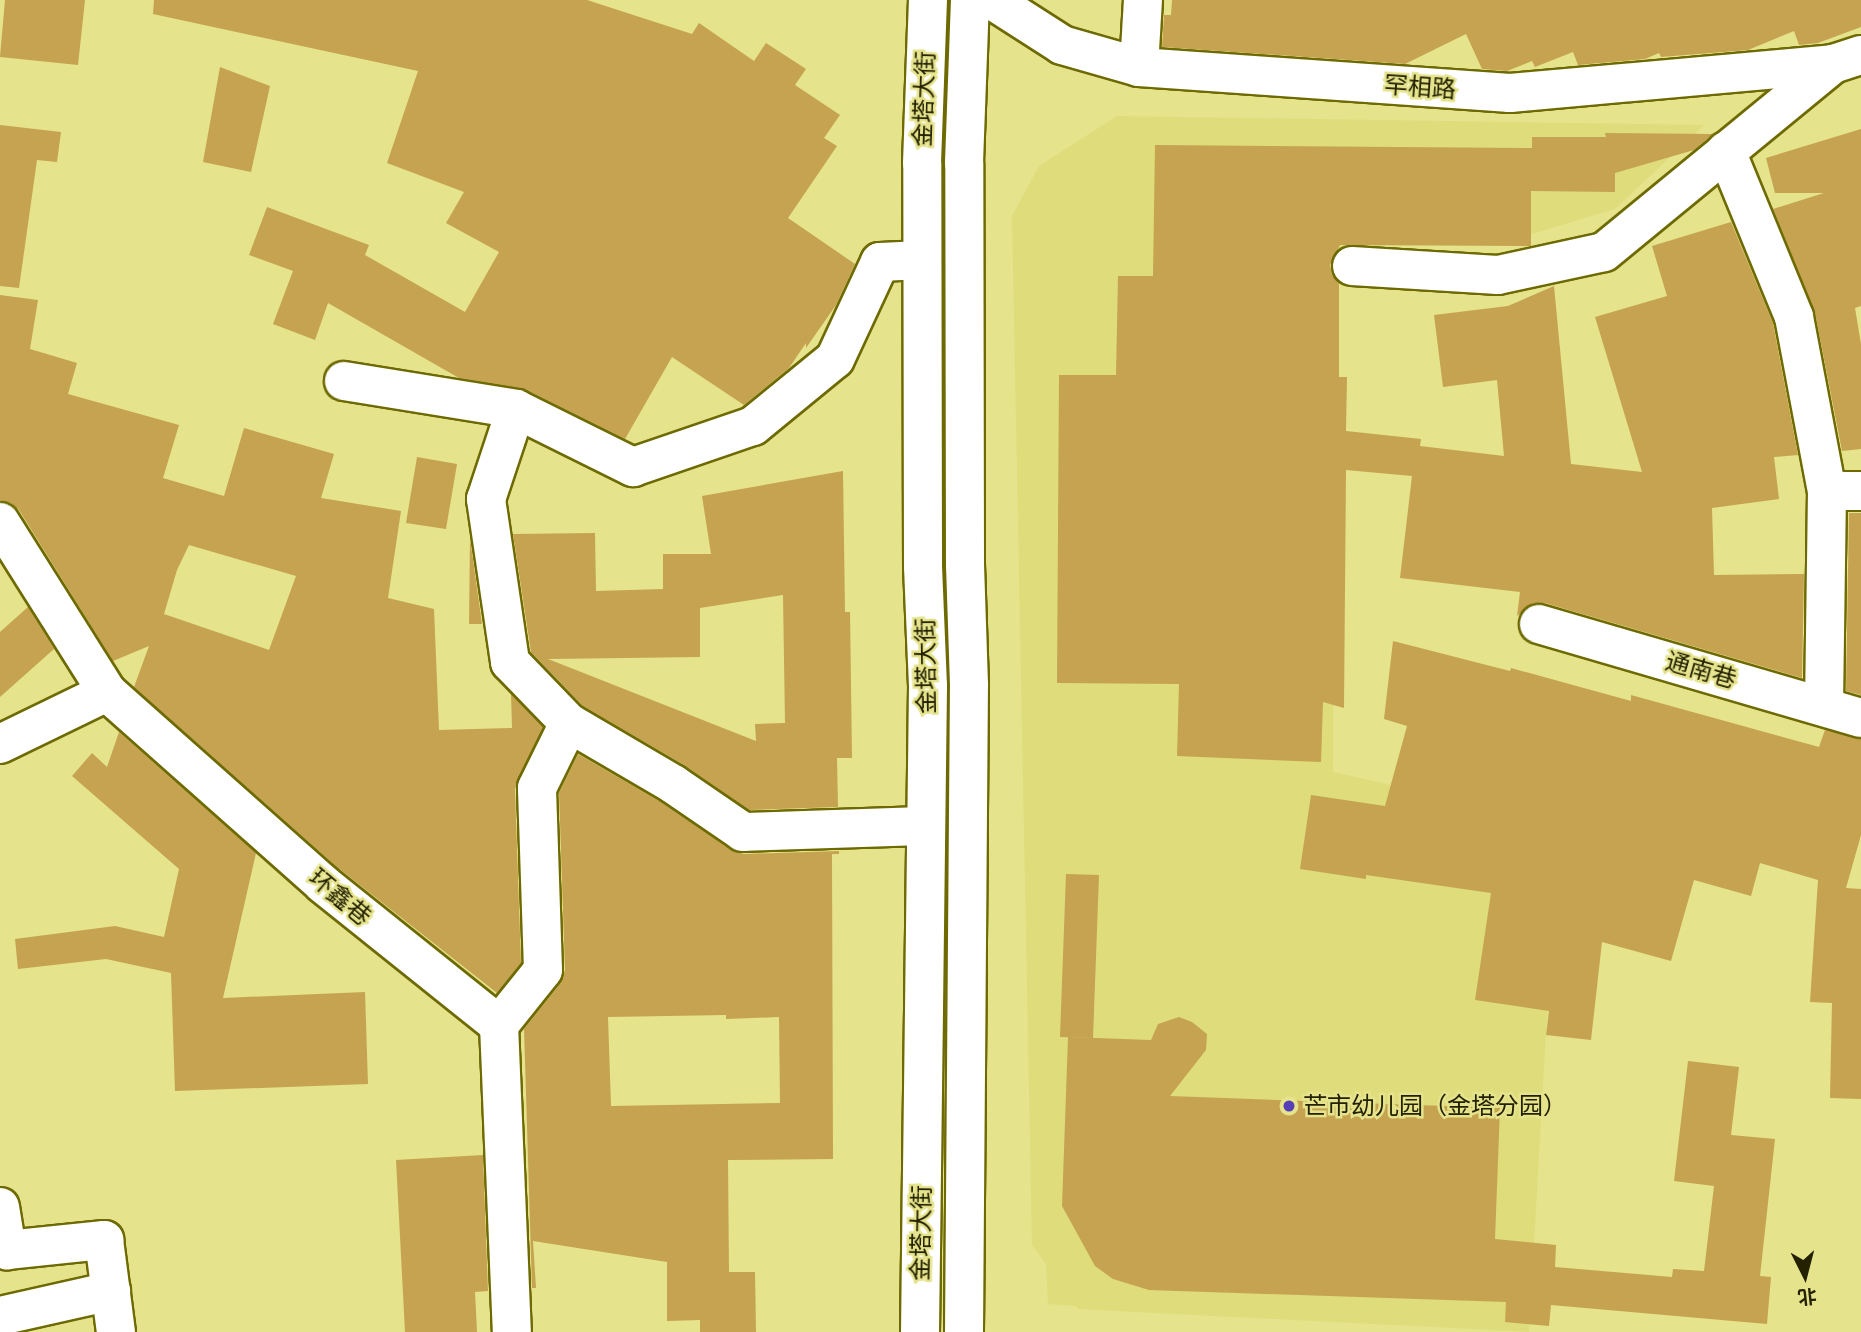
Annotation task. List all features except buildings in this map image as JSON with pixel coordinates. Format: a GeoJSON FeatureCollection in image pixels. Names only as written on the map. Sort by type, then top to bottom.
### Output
{"type":"FeatureCollection","features":[{"type":"Feature","properties":{"kind":"main road","name":"金塔大街"},"geometry":{"type":"LineString","coordinates":[[920,1332],[928,686],[923,566],[922,163],[928,0]]}},
{"type":"Feature","properties":{"kind":"main road","name":"金塔大街"},"geometry":{"type":"LineString","coordinates":[[964,1332],[969,699],[965,565],[964,163],[970,0]]}},
{"type":"Feature","properties":{"kind":"main road","name":"罕相路"},"geometry":{"type":"LineString","coordinates":[[992,0],[1062,45],[1139,67],[1510,93],[1847,59]]}},
{"type":"Feature","properties":{"kind":"main road"},"geometry":{"type":"LineString","coordinates":[[1139,67],[1143,0]]}},
{"type":"Feature","properties":{"kind":"main road"},"geometry":{"type":"LineString","coordinates":[[1352,266],[1498,275],[1604,252],[1726,151],[1847,59]]}},
{"type":"Feature","properties":{"kind":"main road"},"geometry":{"type":"LineString","coordinates":[[1726,151],[1794,317],[1844,491],[1824,705]]}},
{"type":"Feature","properties":{"kind":"main road"},"geometry":{"type":"LineString","coordinates":[[344,381],[516,409],[633,467],[752,425],[835,359],[880,261],[922,260]]}},
{"type":"Feature","properties":{"kind":"main road"},"geometry":{"type":"LineString","coordinates":[[516,409],[486,499],[510,662],[569,723],[673,784],[743,832],[926,826]]}},
{"type":"Feature","properties":{"kind":"main road","name":"环鑫巷"},"geometry":{"type":"LineString","coordinates":[[0,522],[107,692],[323,884],[499,1025]]}},
{"type":"Feature","properties":{"kind":"main road","name":"通南巷"},"geometry":{"type":"LineString","coordinates":[[1539,624],[1824,705],[1861,718]]}},
{"type":"Feature","properties":{"kind":"main road"},"geometry":{"type":"LineString","coordinates":[[0,744],[107,692]]}},
{"type":"Feature","properties":{"kind":"main road"},"geometry":{"type":"LineString","coordinates":[[512,1332],[499,1025],[542,970],[537,789],[569,723]]}},
{"type":"Feature","properties":{"kind":"main road"},"geometry":{"type":"LineString","coordinates":[[0,1207],[7,1250],[104,1240],[117,1332]]}},
{"type":"Feature","properties":{"kind":"main road"},"geometry":{"type":"LineString","coordinates":[[0,1316],[111,1291]]}},
{"type":"Feature","properties":{"kind":"shaded area"},"geometry":{"type":"Polygon","coordinates":[[[1117,116],[1704,125],[1615,209],[1508,241],[1443,238],[1335,250],[1333,772],[1564,824],[1546,1031],[1529,1332],[1078,1309],[1076,1306],[1048,1304],[1046,1264],[1032,1245],[1012,216],[1039,166],[1117,116]]]}},
{"type":"Feature","properties":{"kind":"place","name":"芒市幼儿园（金塔分园）"},"geometry":{"type":"Point","coordinates":[1289,1106]}}]}
